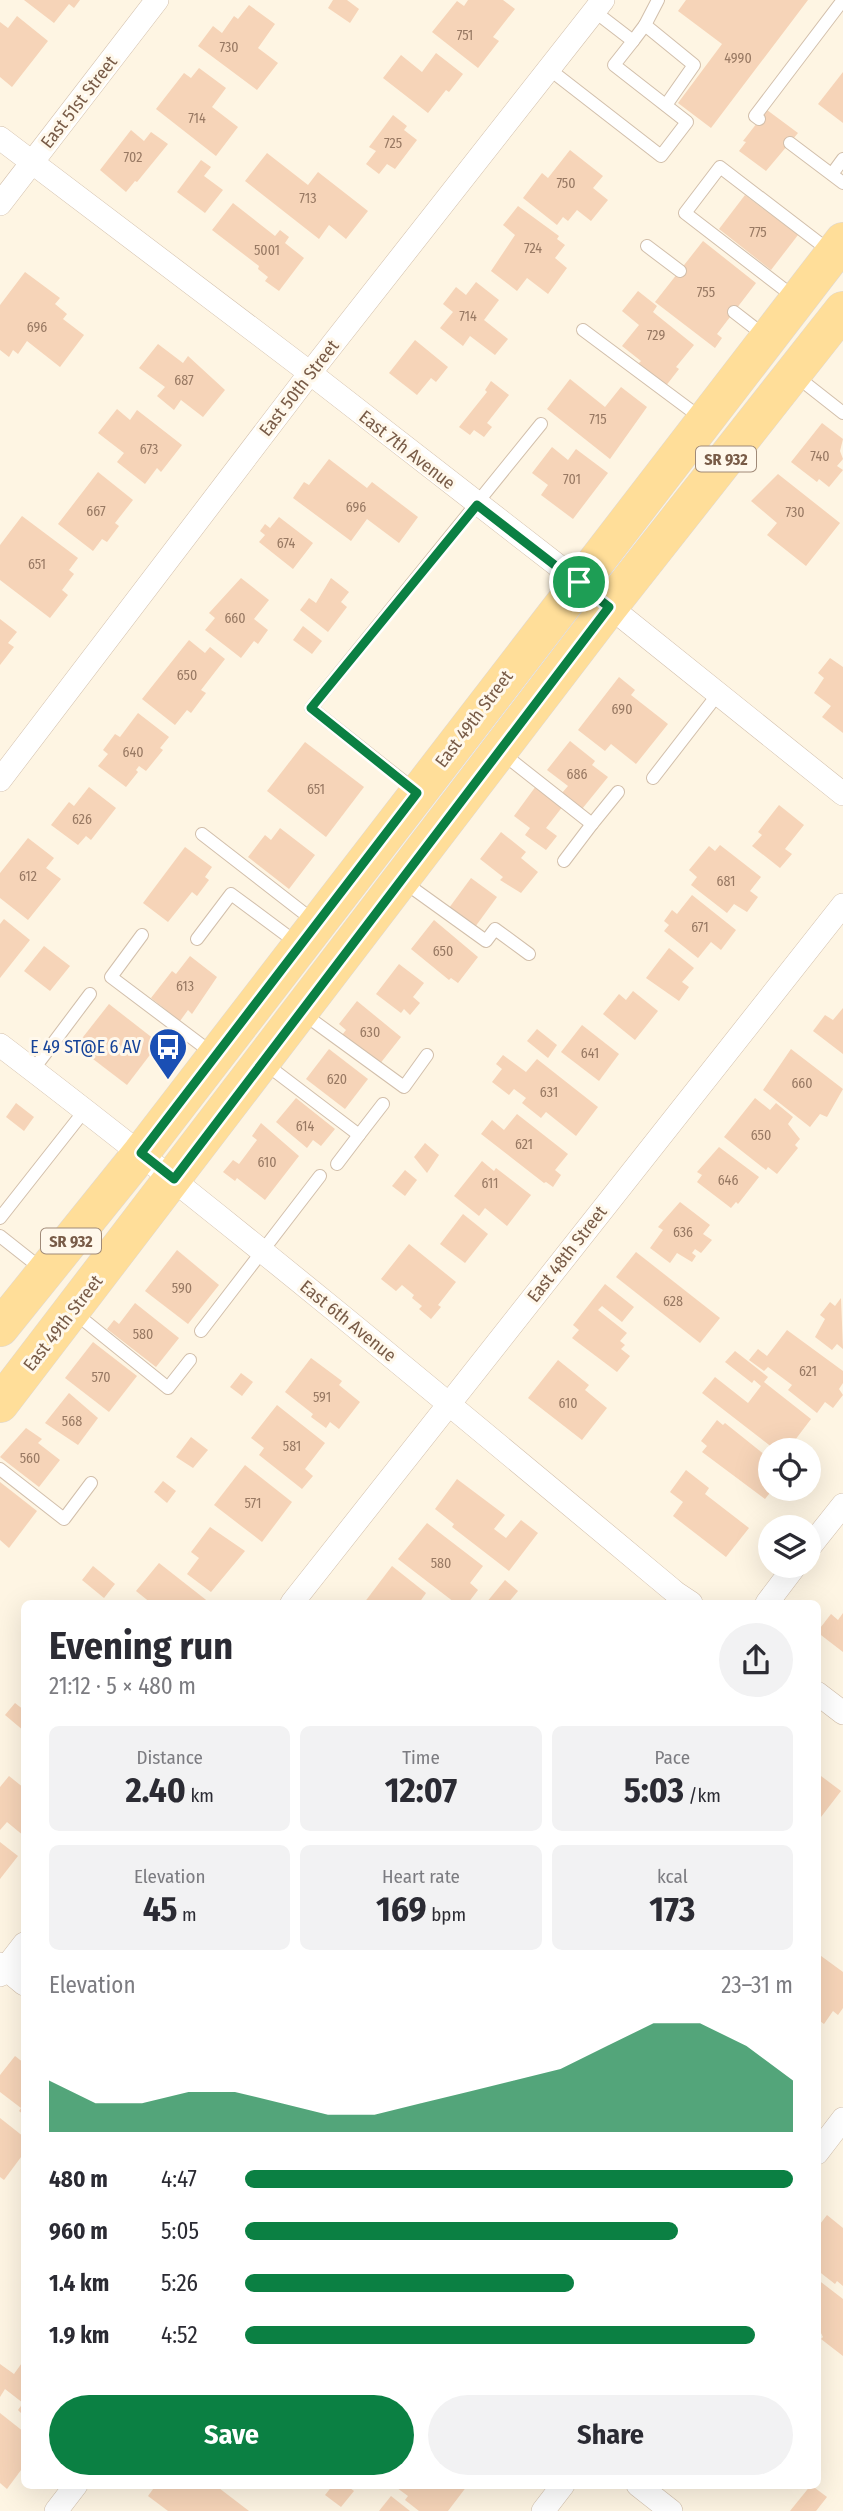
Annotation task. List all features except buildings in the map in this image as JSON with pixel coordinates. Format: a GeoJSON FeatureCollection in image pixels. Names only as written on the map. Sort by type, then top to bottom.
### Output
{"type":"FeatureCollection","features":[{"type":"Feature","properties":{"kind":"main road","name":"East 49th Street"},"geometry":{"type":"LineString","coordinates":[[0,1328],[141,1153],[838,248]]}},
{"type":"Feature","properties":{"kind":"main road","name":"East 49th Street"},"geometry":{"type":"LineString","coordinates":[[0,1404],[609,607],[843,310]]}},
{"type":"Feature","properties":{"kind":"street","name":"East 51st Street"},"geometry":{"type":"LineString","coordinates":[[0,204],[158,0]]}},
{"type":"Feature","properties":{"kind":"street","name":"East 50th Street"},"geometry":{"type":"LineString","coordinates":[[0,780],[310,373],[598,6]]}},
{"type":"Feature","properties":{"kind":"street","name":"East 7th Avenue"},"geometry":{"type":"LineString","coordinates":[[0,138],[310,373],[579,582],[843,794]]}},
{"type":"Feature","properties":{"kind":"street","name":"East 48th Street"},"geometry":{"type":"LineString","coordinates":[[294,1600],[843,905]]}},
{"type":"Feature","properties":{"kind":"street","name":"East 6th Avenue"},"geometry":{"type":"LineString","coordinates":[[0,1045],[174,1179],[686,1600]]}},
{"type":"Feature","properties":{"kind":"street"},"geometry":{"type":"LineString","coordinates":[[821,1533],[843,1505]]}},
{"type":"Feature","properties":{"kind":"street"},"geometry":{"type":"LineString","coordinates":[[769,1600],[786,1578]]}},
{"type":"Feature","properties":{"kind":"street"},"geometry":{"type":"LineString","coordinates":[[821,1696],[843,1713]]}},
{"type":"Feature","properties":{"kind":"street"},"geometry":{"type":"LineString","coordinates":[[21,1947],[2,1969],[21,1982]]}},
{"type":"Feature","properties":{"kind":"street"},"geometry":{"type":"LineString","coordinates":[[821,2147],[843,2119]]}},
{"type":"Feature","properties":{"kind":"street"},"geometry":{"type":"LineString","coordinates":[[57,2511],[73,2489]]}},
{"type":"Feature","properties":{"kind":"street"},"geometry":{"type":"LineString","coordinates":[[543,2511],[560,2489]]}},
{"type":"Feature","properties":{"kind":"street"},"geometry":{"type":"LineString","coordinates":[[643,2489],[671,2511]]}},
{"type":"Feature","properties":{"kind":"lane"},"geometry":{"type":"LineString","coordinates":[[548,69],[660,156],[687,122],[614,65],[645,25],[658,0]]}},
{"type":"Feature","properties":{"kind":"lane"},"geometry":{"type":"LineString","coordinates":[[759,120],[755,116],[843,0]]}},
{"type":"Feature","properties":{"kind":"lane"},"geometry":{"type":"LineString","coordinates":[[598,6],[633,41]]}},
{"type":"Feature","properties":{"kind":"lane"},"geometry":{"type":"LineString","coordinates":[[645,25],[694,65],[666,105]]}},
{"type":"Feature","properties":{"kind":"lane"},"geometry":{"type":"LineString","coordinates":[[790,143],[843,183]]}},
{"type":"Feature","properties":{"kind":"lane"},"geometry":{"type":"LineString","coordinates":[[832,174],[843,159]]}},
{"type":"Feature","properties":{"kind":"lane"},"geometry":{"type":"LineString","coordinates":[[797,300],[685,213],[720,167],[838,248]]}},
{"type":"Feature","properties":{"kind":"lane"},"geometry":{"type":"LineString","coordinates":[[647,246],[680,271]]}},
{"type":"Feature","properties":{"kind":"lane"},"geometry":{"type":"LineString","coordinates":[[734,312],[768,338]]}},
{"type":"Feature","properties":{"kind":"lane"},"geometry":{"type":"LineString","coordinates":[[583,330],[704,420]]}},
{"type":"Feature","properties":{"kind":"lane"},"geometry":{"type":"LineString","coordinates":[[793,374],[843,413]]}},
{"type":"Feature","properties":{"kind":"lane"},"geometry":{"type":"LineString","coordinates":[[417,793],[311,708],[541,424]]}},
{"type":"Feature","properties":{"kind":"lane"},"geometry":{"type":"LineString","coordinates":[[653,779],[718,694]]}},
{"type":"Feature","properties":{"kind":"lane"},"geometry":{"type":"LineString","coordinates":[[499,751],[592,824]]}},
{"type":"Feature","properties":{"kind":"lane"},"geometry":{"type":"LineString","coordinates":[[564,861],[618,792]]}},
{"type":"Feature","properties":{"kind":"lane"},"geometry":{"type":"LineString","coordinates":[[202,834],[309,934]]}},
{"type":"Feature","properties":{"kind":"lane"},"geometry":{"type":"LineString","coordinates":[[401,880],[486,941],[495,929],[528,954]]}},
{"type":"Feature","properties":{"kind":"lane"},"geometry":{"type":"LineString","coordinates":[[197,939],[231,894],[309,934]]}},
{"type":"Feature","properties":{"kind":"lane"},"geometry":{"type":"LineString","coordinates":[[142,935],[111,977],[215,1055]]}},
{"type":"Feature","properties":{"kind":"lane"},"geometry":{"type":"LineString","coordinates":[[33,1070],[90,994]]}},
{"type":"Feature","properties":{"kind":"lane"},"geometry":{"type":"LineString","coordinates":[[301,1012],[404,1087],[427,1055]]}},
{"type":"Feature","properties":{"kind":"lane"},"geometry":{"type":"LineString","coordinates":[[263,1062],[359,1135]]}},
{"type":"Feature","properties":{"kind":"lane"},"geometry":{"type":"LineString","coordinates":[[337,1164],[383,1104]]}},
{"type":"Feature","properties":{"kind":"lane"},"geometry":{"type":"LineString","coordinates":[[0,1218],[85,1110]]}},
{"type":"Feature","properties":{"kind":"lane"},"geometry":{"type":"LineString","coordinates":[[201,1331],[320,1176]]}},
{"type":"Feature","properties":{"kind":"lane"},"geometry":{"type":"LineString","coordinates":[[0,1236],[47,1272]]}},
{"type":"Feature","properties":{"kind":"lane"},"geometry":{"type":"LineString","coordinates":[[72,1311],[168,1388],[190,1360]]}},
{"type":"Feature","properties":{"kind":"lane"},"geometry":{"type":"LineString","coordinates":[[0,1469],[64,1519],[91,1483]]}},
{"type":"Feature","properties":{"kind":"place","name":"E 49 ST@E 6 AV"},"geometry":{"type":"Point","coordinates":[168,1081]}},
{"type":"Feature","properties":{"kind":"route"},"geometry":{"type":"LineString","coordinates":[[477,505],[579,582],[609,607],[174,1179],[141,1153],[417,793],[311,708],[477,505]]}}]}
